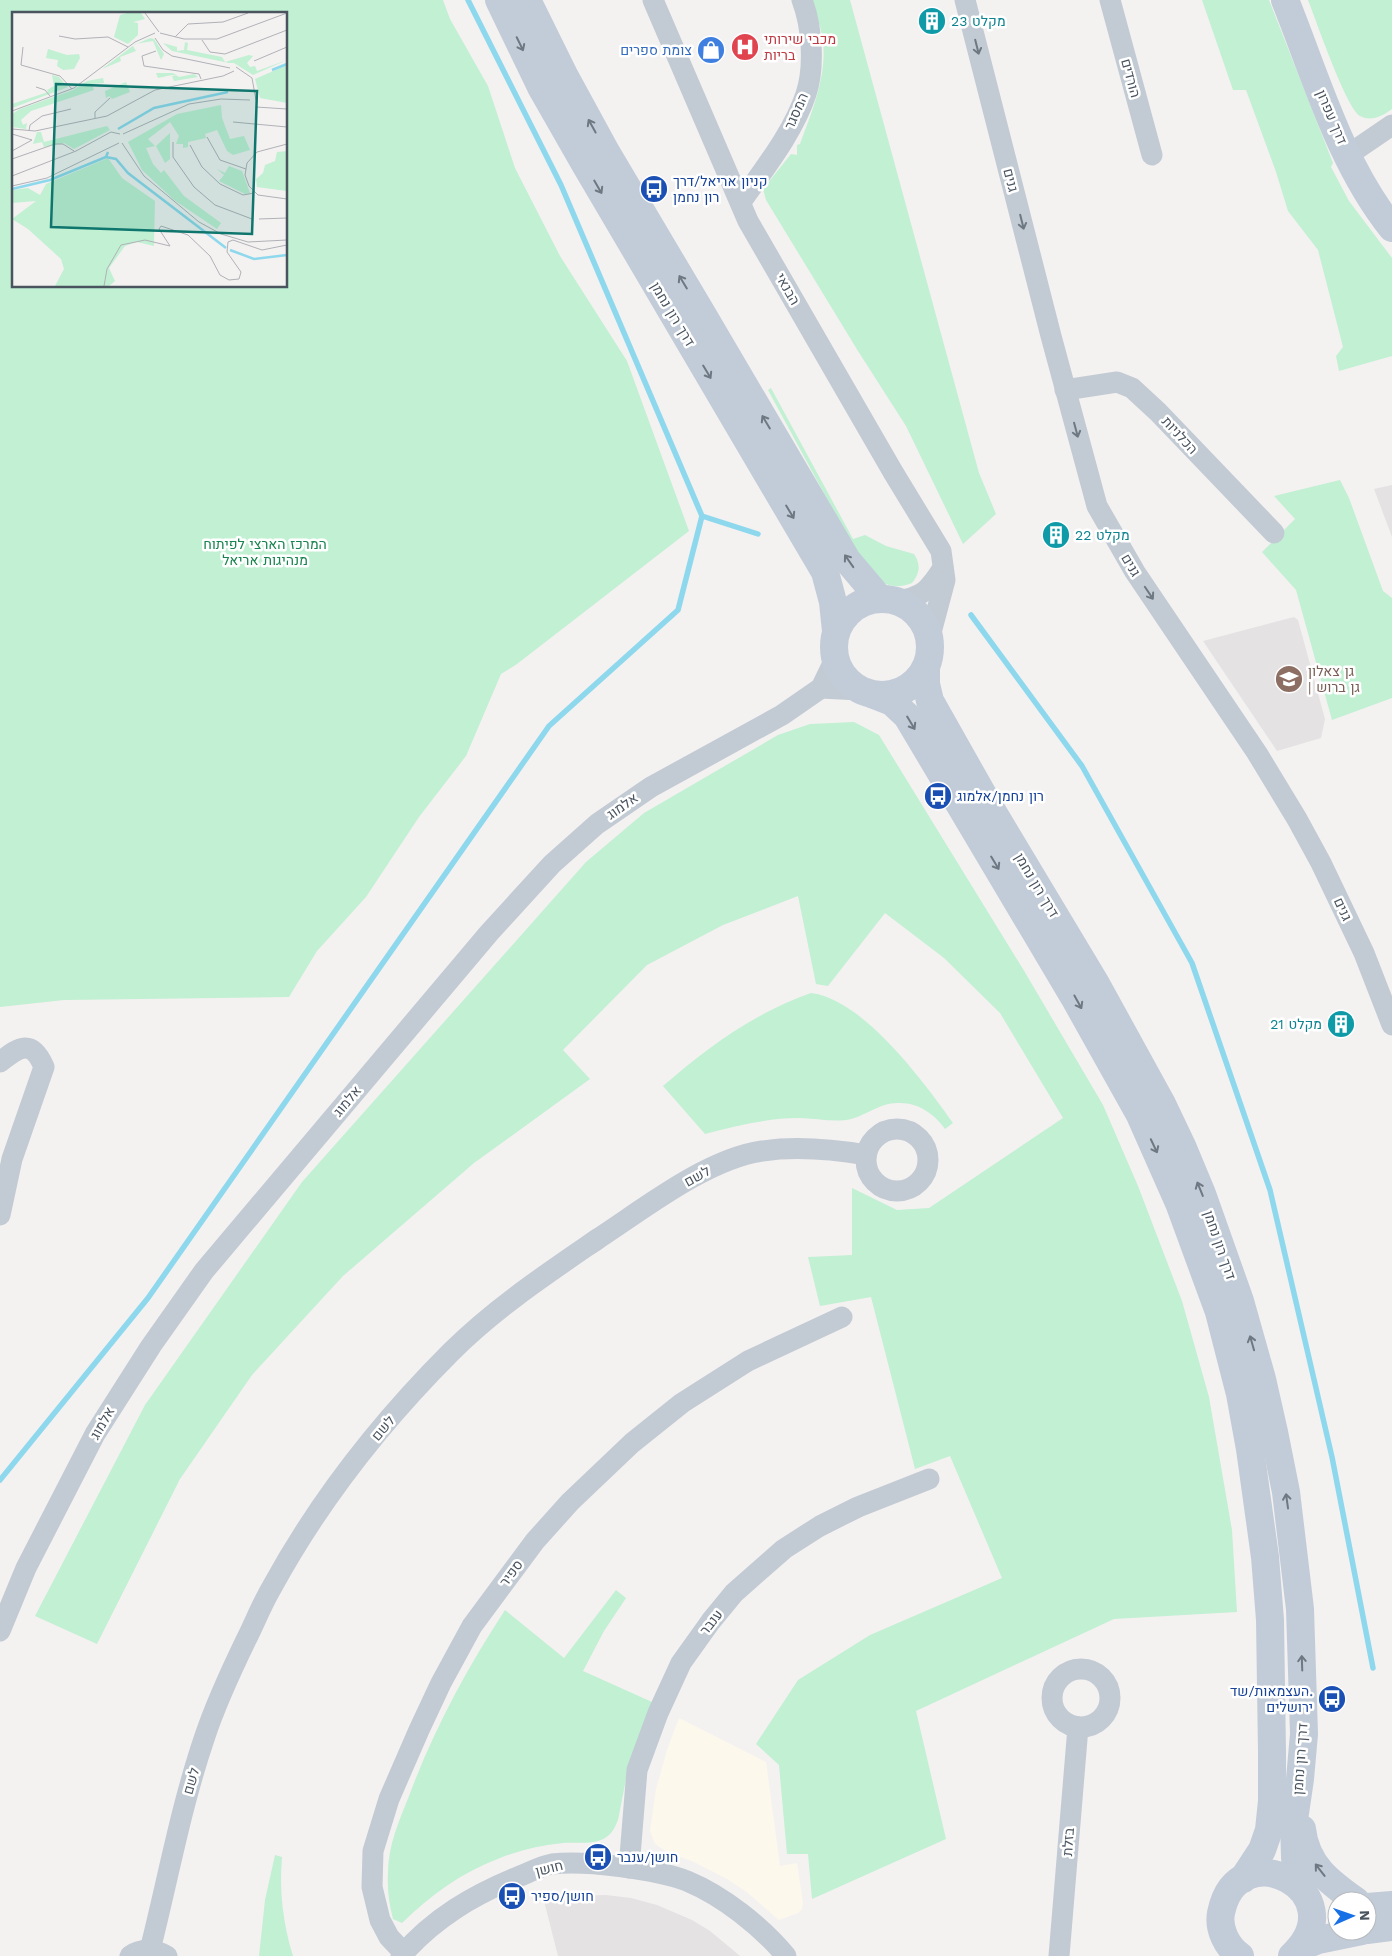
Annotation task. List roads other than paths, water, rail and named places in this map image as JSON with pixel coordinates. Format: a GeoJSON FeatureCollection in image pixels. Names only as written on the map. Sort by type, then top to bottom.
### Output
{"type":"FeatureCollection","features":[{"type":"Feature","properties":{"kind":"main road","name":"דרך רון נחמן"},"geometry":{"type":"LineString","coordinates":[[500,0],[542,87],[585,164],[825,572],[830,589],[836,631]]}},
{"type":"Feature","properties":{"kind":"main road","name":"דרך רון נחמן"},"geometry":{"type":"LineString","coordinates":[[527,0],[564,75],[606,152],[847,560],[888,600]]}},
{"type":"Feature","properties":{"kind":"main road","name":"דרך עפרון"},"geometry":{"type":"LineString","coordinates":[[1284,0],[1357,175],[1392,228]]}},
{"type":"Feature","properties":{"kind":"main road"},"geometry":{"type":"LineString","coordinates":[[888,600],[909,607],[918,616],[926,627],[928,654],[921,676],[905,690],[884,696],[867,692],[841,674],[835,659],[834,646],[836,631],[843,618],[853,608],[866,601],[888,600]]}},
{"type":"Feature","properties":{"kind":"main road","name":"דרך רון נחמן"},"geometry":{"type":"LineString","coordinates":[[928,654],[926,684],[930,701],[991,808],[1096,984],[1162,1104],[1202,1194],[1240,1301],[1262,1379],[1286,1492],[1300,1609],[1304,1734],[1294,1820],[1295,1857],[1302,1890],[1310,1908],[1312,1922],[1308,1935],[1297,1951]]}},
{"type":"Feature","properties":{"kind":"main road","name":"דרך רון נחמן"},"geometry":{"type":"LineString","coordinates":[[867,692],[892,702],[907,716],[1103,1048],[1160,1156],[1219,1312],[1240,1394],[1250,1449],[1265,1557],[1270,1620],[1272,1762],[1269,1830],[1262,1850],[1243,1879],[1231,1889],[1223,1902],[1220,1917],[1222,1932],[1234,1953]]}},
{"type":"Feature","properties":{"kind":"main road"},"geometry":{"type":"LineString","coordinates":[[1300,1779],[1302,1830],[1308,1850],[1313,1861],[1329,1882],[1342,1891]]}},
{"type":"Feature","properties":{"kind":"main road"},"geometry":{"type":"LineString","coordinates":[[1243,1879],[1254,1874],[1266,1872],[1278,1874],[1289,1878],[1302,1890],[1327,1901]]}},
{"type":"Feature","properties":{"kind":"main road"},"geometry":{"type":"LineString","coordinates":[[1377,1906],[1392,1905]]}},
{"type":"Feature","properties":{"kind":"main road"},"geometry":{"type":"LineString","coordinates":[[1377,1929],[1392,1927]]}},
{"type":"Feature","properties":{"kind":"main road"},"geometry":{"type":"LineString","coordinates":[[1297,1951],[1318,1940],[1327,1938]]}},
{"type":"Feature","properties":{"kind":"street","name":"הבנאי"},"geometry":{"type":"LineString","coordinates":[[653,0],[748,221],[892,472],[940,551],[945,580],[928,654]]}},
{"type":"Feature","properties":{"kind":"street","name":"המסגר"},"geometry":{"type":"LineString","coordinates":[[741,202],[789,130],[806,93],[812,48],[806,11],[802,0]]}},
{"type":"Feature","properties":{"kind":"street","name":"גנים"},"geometry":{"type":"LineString","coordinates":[[965,0],[1065,390],[1097,506],[1135,572],[1254,749],[1297,819],[1368,962],[1392,1025]]}},
{"type":"Feature","properties":{"kind":"street","name":"הורדים"},"geometry":{"type":"LineString","coordinates":[[1110,0],[1152,155]]}},
{"type":"Feature","properties":{"kind":"street"},"geometry":{"type":"LineString","coordinates":[[1348,155],[1392,125]]}},
{"type":"Feature","properties":{"kind":"street"},"geometry":{"type":"LineString","coordinates":[[727,173],[770,160]]}},
{"type":"Feature","properties":{"kind":"street","name":"הכלניות"},"geometry":{"type":"LineString","coordinates":[[1065,390],[1117,382],[1132,388],[1158,412],[1274,533]]}},
{"type":"Feature","properties":{"kind":"street"},"geometry":{"type":"LineString","coordinates":[[888,600],[913,598],[925,593],[943,568]]}},
{"type":"Feature","properties":{"kind":"street","name":"אלמוג"},"geometry":{"type":"LineString","coordinates":[[0,1631],[30,1561],[95,1434],[150,1346],[204,1271],[489,933],[552,864],[604,819],[651,787],[782,715],[821,688],[835,659]]}},
{"type":"Feature","properties":{"kind":"street"},"geometry":{"type":"LineString","coordinates":[[821,688],[867,692]]}},
{"type":"Feature","properties":{"kind":"street"},"geometry":{"type":"LineString","coordinates":[[0,1062],[16,1049],[29,1048],[38,1054],[44,1067],[12,1159],[0,1215]]}},
{"type":"Feature","properties":{"kind":"street","name":"לשם"},"geometry":{"type":"LineString","coordinates":[[149,1954],[187,1796],[205,1734],[233,1666],[272,1587],[313,1519],[382,1428],[453,1350],[540,1278],[651,1202],[721,1163],[759,1151],[798,1148],[829,1149],[866,1155]]}},
{"type":"Feature","properties":{"kind":"street","name":"ספיר"},"geometry":{"type":"LineString","coordinates":[[402,1954],[389,1937],[380,1920],[372,1887],[373,1851],[389,1800],[419,1730],[441,1683],[472,1626],[535,1541],[570,1502],[632,1443],[682,1403],[748,1361],[842,1317]]}},
{"type":"Feature","properties":{"kind":"street","name":"ענבר"},"geometry":{"type":"LineString","coordinates":[[628,1868],[638,1770],[658,1713],[681,1663],[711,1621],[734,1593],[784,1549],[820,1526],[858,1507],[929,1479]]}},
{"type":"Feature","properties":{"kind":"street","name":"בזלת"},"geometry":{"type":"LineString","coordinates":[[1059,1956],[1078,1727]]}},
{"type":"Feature","properties":{"kind":"street","name":"חושן"},"geometry":{"type":"LineString","coordinates":[[402,1954],[425,1931],[462,1903],[499,1885],[549,1865],[570,1863],[628,1868],[686,1881],[725,1902],[757,1926],[786,1956]]}},
{"type":"Feature","properties":{"kind":"waterway"},"geometry":{"type":"LineString","coordinates":[[468,0],[561,185],[702,516],[758,534]]}},
{"type":"Feature","properties":{"kind":"waterway"},"geometry":{"type":"LineString","coordinates":[[0,1480],[148,1298],[549,726],[678,610],[702,516]]}},
{"type":"Feature","properties":{"kind":"waterway"},"geometry":{"type":"LineString","coordinates":[[971,615],[1082,766],[1192,963],[1270,1190],[1332,1457],[1373,1668]]}},
{"type":"Feature","properties":{"kind":"place","name":"מקלט 23"},"geometry":{"type":"Point","coordinates":[932,21]}},
{"type":"Feature","properties":{"kind":"place","name":"מכבי שירותי בריות"},"geometry":{"type":"Point","coordinates":[745,47]}},
{"type":"Feature","properties":{"kind":"place","name":"צומת ספרים"},"geometry":{"type":"Point","coordinates":[711,50]}},
{"type":"Feature","properties":{"kind":"place","name":"קניון אריאל/דרך רון נחמן"},"geometry":{"type":"Point","coordinates":[654,189]}},
{"type":"Feature","properties":{"kind":"place","name":"מקלט 22"},"geometry":{"type":"Point","coordinates":[1056,535]}},
{"type":"Feature","properties":{"kind":"place","name":"גן צאלון | גן ברוש"},"geometry":{"type":"Point","coordinates":[1289,679]}},
{"type":"Feature","properties":{"kind":"place","name":"רון נחמן/אלמוג"},"geometry":{"type":"Point","coordinates":[938,796]}},
{"type":"Feature","properties":{"kind":"place","name":"מקלט 21"},"geometry":{"type":"Point","coordinates":[1341,1024]}},
{"type":"Feature","properties":{"kind":"place","name":"העצמאות/שד. ירושלים"},"geometry":{"type":"Point","coordinates":[1332,1699]}},
{"type":"Feature","properties":{"kind":"place","name":"חושן/ענבר"},"geometry":{"type":"Point","coordinates":[598,1857]}},
{"type":"Feature","properties":{"kind":"place","name":"חושן/ספיר"},"geometry":{"type":"Point","coordinates":[512,1896]}},
{"type":"Feature","properties":{"kind":"park label","name":"המרכז הארצי לפיתוח מנהיגות אריאל"},"geometry":{"type":"Point","coordinates":[265,552]}}]}
